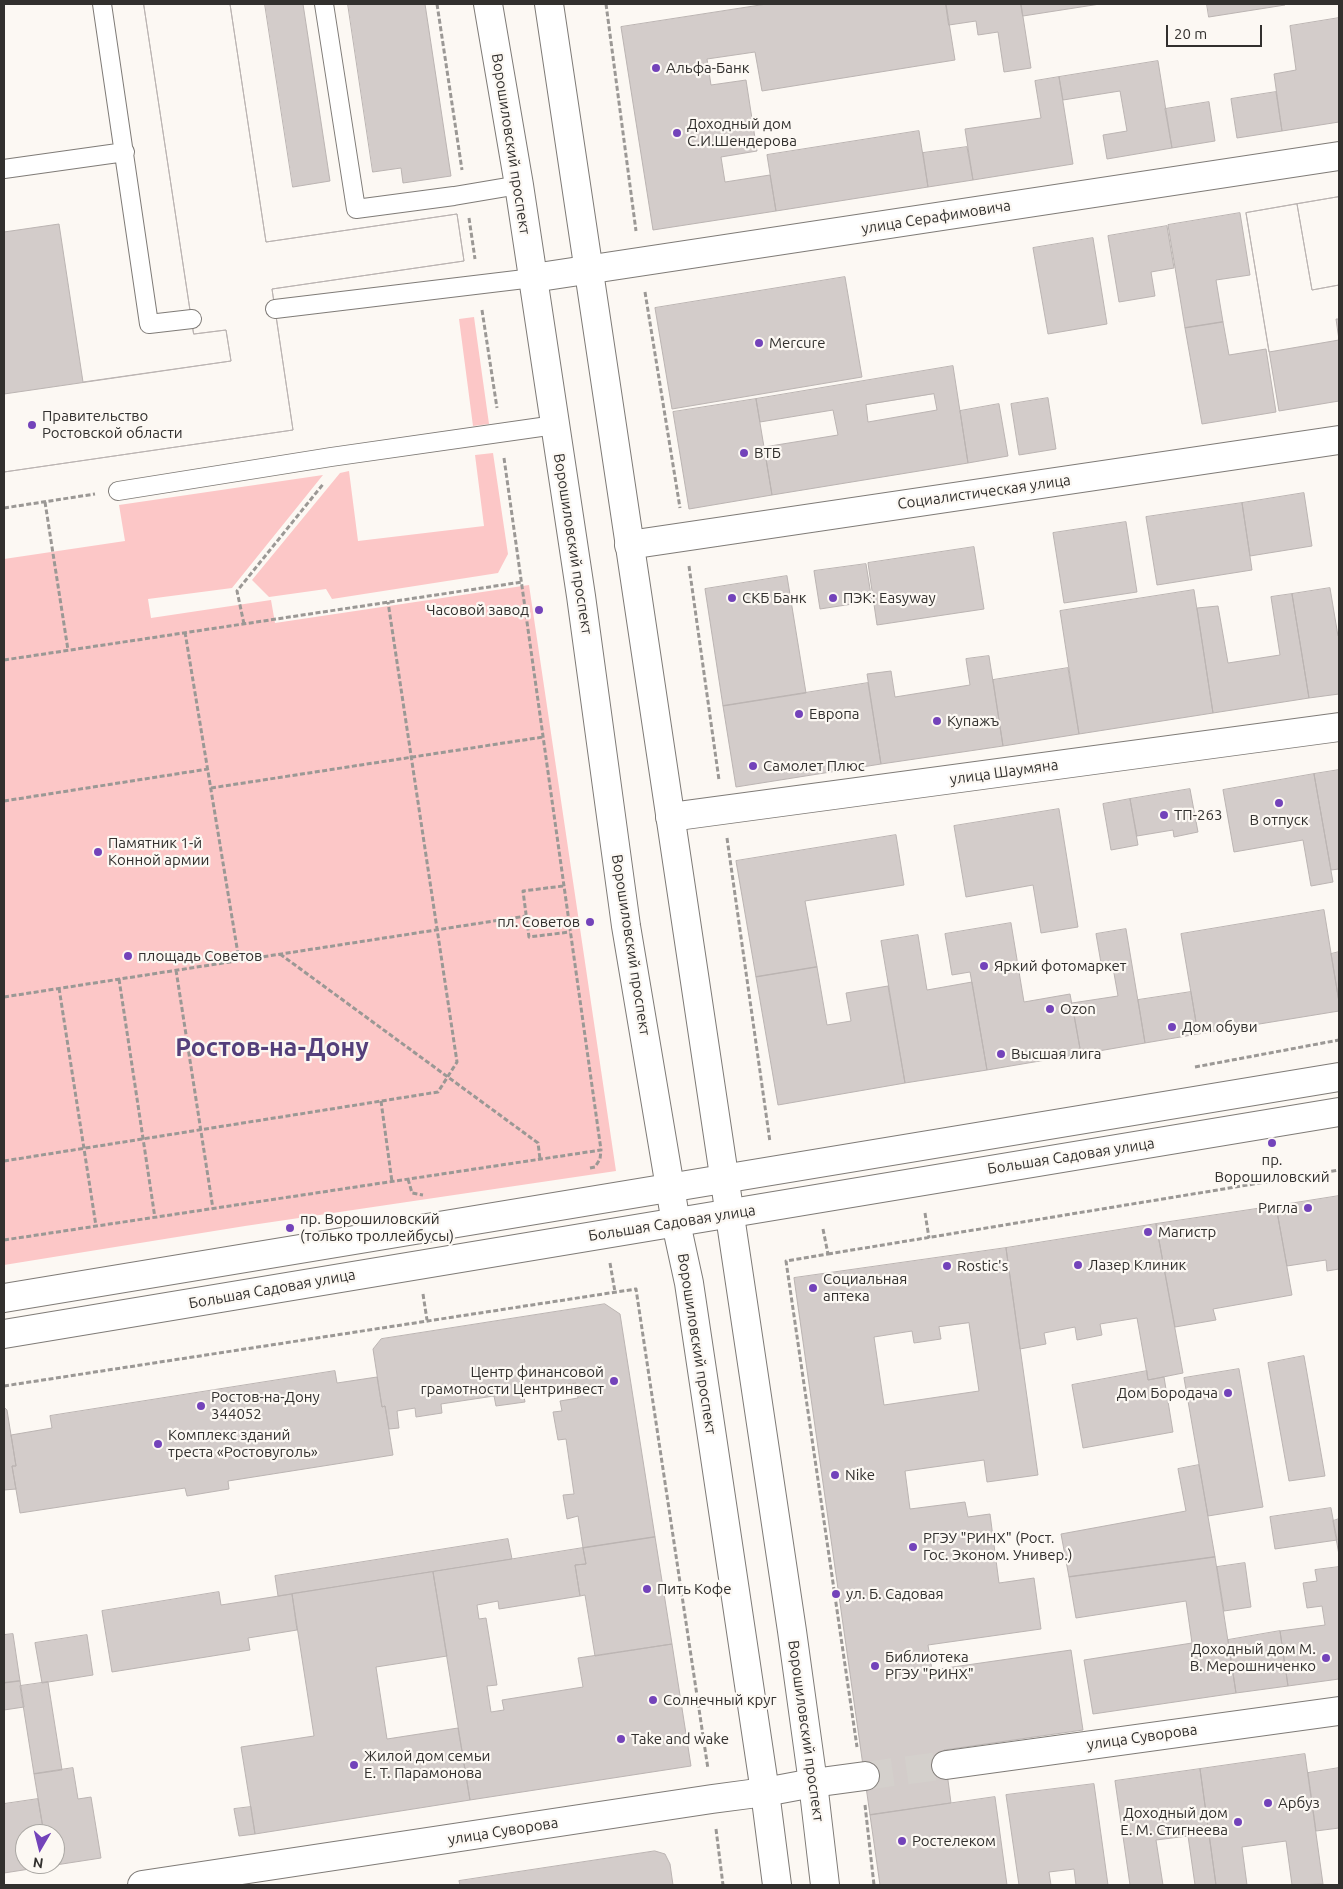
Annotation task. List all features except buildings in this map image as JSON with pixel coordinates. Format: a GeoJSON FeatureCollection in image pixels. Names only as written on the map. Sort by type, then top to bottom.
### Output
{"type":"FeatureCollection","features":[{"type":"Feature","properties":{"kind":"main road","name":"Ворошиловский проспект"},"geometry":{"type":"LineString","coordinates":[[488,4],[533,278],[601,736],[626,926],[676,1223],[689,1283],[765,1792],[777,1885]]}},
{"type":"Feature","properties":{"kind":"main road","name":"Ворошиловский проспект"},"geometry":{"type":"LineString","coordinates":[[549,4],[670,818],[726,1179],[813,1783],[825,1885]]}},
{"type":"Feature","properties":{"kind":"main road","name":"улица Серафимовича"},"geometry":{"type":"LineString","coordinates":[[533,278],[1339,156]]}},
{"type":"Feature","properties":{"kind":"main road","name":"Социалистическая улица"},"geometry":{"type":"LineString","coordinates":[[629,545],[1339,440]]}},
{"type":"Feature","properties":{"kind":"main road","name":"улица Шаумяна"},"geometry":{"type":"LineString","coordinates":[[670,818],[723,809],[1339,727]]}},
{"type":"Feature","properties":{"kind":"main road"},"geometry":{"type":"LineString","coordinates":[[4,1298],[1339,1077]]}},
{"type":"Feature","properties":{"kind":"main road","name":"Большая Садовая улица"},"geometry":{"type":"LineString","coordinates":[[4,1334],[1339,1112]]}},
{"type":"Feature","properties":{"kind":"main road","name":"улица Суворова"},"geometry":{"type":"LineString","coordinates":[[946,1765],[1339,1711]]}},
{"type":"Feature","properties":{"kind":"main road","name":"улица Суворова"},"geometry":{"type":"LineString","coordinates":[[142,1885],[863,1776]]}},
{"type":"Feature","properties":{"kind":"lane"},"geometry":{"type":"LineString","coordinates":[[102,4],[149,324],[192,319]]}},
{"type":"Feature","properties":{"kind":"lane"},"geometry":{"type":"LineString","coordinates":[[324,4],[356,209],[518,185]]}},
{"type":"Feature","properties":{"kind":"lane"},"geometry":{"type":"LineString","coordinates":[[4,170],[125,152]]}},
{"type":"Feature","properties":{"kind":"lane"},"geometry":{"type":"LineString","coordinates":[[275,309],[533,278]]}},
{"type":"Feature","properties":{"kind":"lane"},"geometry":{"type":"LineString","coordinates":[[118,491],[331,457],[555,425]]}},
{"type":"Feature","properties":{"kind":"path"},"geometry":{"type":"LineString","coordinates":[[437,4],[501,433],[601,1150],[600,1159],[595,1167],[587,1168]]}},
{"type":"Feature","properties":{"kind":"path"},"geometry":{"type":"LineString","coordinates":[[606,4],[640,261],[684,536],[771,1144],[778,1143]]}},
{"type":"Feature","properties":{"kind":"path"},"geometry":{"type":"LineString","coordinates":[[244,624],[237,591],[333,472],[331,457]]}},
{"type":"Feature","properties":{"kind":"path"},"geometry":{"type":"LineString","coordinates":[[4,508],[118,491]]}},
{"type":"Feature","properties":{"kind":"path"},"geometry":{"type":"LineString","coordinates":[[45,502],[68,650]]}},
{"type":"Feature","properties":{"kind":"path"},"geometry":{"type":"LineString","coordinates":[[4,660],[522,582]]}},
{"type":"Feature","properties":{"kind":"path"},"geometry":{"type":"LineString","coordinates":[[4,1161],[438,1092],[457,1062],[388,602]]}},
{"type":"Feature","properties":{"kind":"path"},"geometry":{"type":"LineString","coordinates":[[185,632],[240,960]]}},
{"type":"Feature","properties":{"kind":"path"},"geometry":{"type":"LineString","coordinates":[[211,788],[543,737]]}},
{"type":"Feature","properties":{"kind":"path"},"geometry":{"type":"LineString","coordinates":[[4,801],[208,769]]}},
{"type":"Feature","properties":{"kind":"path"},"geometry":{"type":"LineString","coordinates":[[563,886],[523,891],[529,937],[570,932]]}},
{"type":"Feature","properties":{"kind":"path"},"geometry":{"type":"LineString","coordinates":[[4,997],[526,916]]}},
{"type":"Feature","properties":{"kind":"path"},"geometry":{"type":"LineString","coordinates":[[280,954],[538,1143],[540,1160]]}},
{"type":"Feature","properties":{"kind":"path"},"geometry":{"type":"LineString","coordinates":[[176,970],[213,1209]]}},
{"type":"Feature","properties":{"kind":"path"},"geometry":{"type":"LineString","coordinates":[[119,979],[155,1218]]}},
{"type":"Feature","properties":{"kind":"path"},"geometry":{"type":"LineString","coordinates":[[59,988],[96,1226]]}},
{"type":"Feature","properties":{"kind":"path"},"geometry":{"type":"LineString","coordinates":[[381,1101],[392,1182]]}},
{"type":"Feature","properties":{"kind":"path"},"geometry":{"type":"LineString","coordinates":[[4,1240],[601,1150]]}},
{"type":"Feature","properties":{"kind":"path"},"geometry":{"type":"LineString","coordinates":[[874,1885],[863,1776],[786,1261],[1339,1170]]}},
{"type":"Feature","properties":{"kind":"path"},"geometry":{"type":"LineString","coordinates":[[408,1179],[412,1193],[420,1196],[430,1194]]}},
{"type":"Feature","properties":{"kind":"path"},"geometry":{"type":"LineString","coordinates":[[926,1213],[929,1238]]}},
{"type":"Feature","properties":{"kind":"path"},"geometry":{"type":"LineString","coordinates":[[822,1227],[828,1254]]}},
{"type":"Feature","properties":{"kind":"path"},"geometry":{"type":"LineString","coordinates":[[601,1262],[610,1261],[614,1292]]}},
{"type":"Feature","properties":{"kind":"path"},"geometry":{"type":"LineString","coordinates":[[4,1386],[636,1289],[712,1799],[723,1885]]}},
{"type":"Feature","properties":{"kind":"shaded area"},"geometry":{"type":"Polygon","coordinates":[[[474,317],[489,424],[473,426],[459,319],[474,317]]]}},
{"type":"Feature","properties":{"kind":"shaded area"},"geometry":{"type":"Polygon","coordinates":[[[493,453],[508,554],[498,573],[332,599],[326,589],[269,597],[252,580],[340,473],[349,471],[358,541],[484,526],[475,455],[493,453]]]}},
{"type":"Feature","properties":{"kind":"shaded area"},"geometry":{"type":"Polygon","coordinates":[[[323,475],[232,588],[148,599],[151,618],[271,600],[275,623],[529,585],[616,1171],[245,1226],[4,1265],[4,559],[125,541],[119,505],[323,475]]]}},
{"type":"Feature","properties":{"kind":"tunnel"},"geometry":{"type":"LineString","coordinates":[[865,1776],[946,1765]]}},
{"type":"Feature","properties":{"kind":"place","name":"Альфа-Банк"},"geometry":{"type":"Point","coordinates":[656,68]}},
{"type":"Feature","properties":{"kind":"place","name":"Доходный дом С.И.Шендерова"},"geometry":{"type":"Point","coordinates":[677,133]}},
{"type":"Feature","properties":{"kind":"place","name":"Mercure"},"geometry":{"type":"Point","coordinates":[759,343]}},
{"type":"Feature","properties":{"kind":"place","name":"Правительство Ростовской области"},"geometry":{"type":"Point","coordinates":[32,425]}},
{"type":"Feature","properties":{"kind":"place","name":"ВТБ"},"geometry":{"type":"Point","coordinates":[744,453]}},
{"type":"Feature","properties":{"kind":"place","name":"СКБ Банк"},"geometry":{"type":"Point","coordinates":[732,598]}},
{"type":"Feature","properties":{"kind":"place","name":"ПЭК: Easyway"},"geometry":{"type":"Point","coordinates":[833,598]}},
{"type":"Feature","properties":{"kind":"place","name":"Часовой завод"},"geometry":{"type":"Point","coordinates":[539,610]}},
{"type":"Feature","properties":{"kind":"place","name":"Европа"},"geometry":{"type":"Point","coordinates":[799,714]}},
{"type":"Feature","properties":{"kind":"place","name":"Купажъ"},"geometry":{"type":"Point","coordinates":[937,721]}},
{"type":"Feature","properties":{"kind":"place","name":"Самолет Плюс"},"geometry":{"type":"Point","coordinates":[753,766]}},
{"type":"Feature","properties":{"kind":"place","name":"В отпуск"},"geometry":{"type":"Point","coordinates":[1279,803]}},
{"type":"Feature","properties":{"kind":"place","name":"ТП-263"},"geometry":{"type":"Point","coordinates":[1164,815]}},
{"type":"Feature","properties":{"kind":"place","name":"Памятник 1-й Конной армии"},"geometry":{"type":"Point","coordinates":[98,852]}},
{"type":"Feature","properties":{"kind":"place","name":"пл. Советов"},"geometry":{"type":"Point","coordinates":[590,922]}},
{"type":"Feature","properties":{"kind":"place","name":"площадь Советов"},"geometry":{"type":"Point","coordinates":[128,956]}},
{"type":"Feature","properties":{"kind":"place","name":"Яркий фотомаркет"},"geometry":{"type":"Point","coordinates":[984,966]}},
{"type":"Feature","properties":{"kind":"place","name":"Ozon"},"geometry":{"type":"Point","coordinates":[1050,1009]}},
{"type":"Feature","properties":{"kind":"place","name":"Дом обуви"},"geometry":{"type":"Point","coordinates":[1172,1027]}},
{"type":"Feature","properties":{"kind":"place","name":"Высшая лига"},"geometry":{"type":"Point","coordinates":[1001,1054]}},
{"type":"Feature","properties":{"kind":"place","name":"пр. Ворошиловский"},"geometry":{"type":"Point","coordinates":[1272,1143]}},
{"type":"Feature","properties":{"kind":"place","name":"Ригла"},"geometry":{"type":"Point","coordinates":[1308,1208]}},
{"type":"Feature","properties":{"kind":"place","name":"пр. Ворошиловский (только троллейбусы)"},"geometry":{"type":"Point","coordinates":[290,1228]}},
{"type":"Feature","properties":{"kind":"place","name":"Магистр"},"geometry":{"type":"Point","coordinates":[1148,1232]}},
{"type":"Feature","properties":{"kind":"place","name":"Лазер Клиник"},"geometry":{"type":"Point","coordinates":[1078,1265]}},
{"type":"Feature","properties":{"kind":"place","name":"Rostic's"},"geometry":{"type":"Point","coordinates":[947,1266]}},
{"type":"Feature","properties":{"kind":"place","name":"Социальная аптека"},"geometry":{"type":"Point","coordinates":[813,1288]}},
{"type":"Feature","properties":{"kind":"place","name":"Центр финансовой грамотности Центринвест"},"geometry":{"type":"Point","coordinates":[614,1381]}},
{"type":"Feature","properties":{"kind":"place","name":"Дом Бородача"},"geometry":{"type":"Point","coordinates":[1228,1393]}},
{"type":"Feature","properties":{"kind":"place","name":"Ростов-на-Дону 344052"},"geometry":{"type":"Point","coordinates":[201,1406]}},
{"type":"Feature","properties":{"kind":"place","name":"Комплекс зданий треста «Ростовуголь»"},"geometry":{"type":"Point","coordinates":[158,1444]}},
{"type":"Feature","properties":{"kind":"place","name":"Nike"},"geometry":{"type":"Point","coordinates":[835,1475]}},
{"type":"Feature","properties":{"kind":"place","name":"РГЭУ \"РИНХ\" (Рост. Гос. Эконом. Универ.)"},"geometry":{"type":"Point","coordinates":[913,1547]}},
{"type":"Feature","properties":{"kind":"place","name":"Пить Кофе"},"geometry":{"type":"Point","coordinates":[647,1589]}},
{"type":"Feature","properties":{"kind":"place","name":"ул. Б. Садовая"},"geometry":{"type":"Point","coordinates":[836,1594]}},
{"type":"Feature","properties":{"kind":"place","name":"Доходный дом М. В. Мерошниченко"},"geometry":{"type":"Point","coordinates":[1326,1658]}},
{"type":"Feature","properties":{"kind":"place","name":"Библиотека РГЭУ \"РИНХ\""},"geometry":{"type":"Point","coordinates":[875,1666]}},
{"type":"Feature","properties":{"kind":"place","name":"Солнечный круг"},"geometry":{"type":"Point","coordinates":[653,1700]}},
{"type":"Feature","properties":{"kind":"place","name":"Take and wake"},"geometry":{"type":"Point","coordinates":[621,1739]}},
{"type":"Feature","properties":{"kind":"place","name":"Жилой дом семьи Е. Т. Парамонова"},"geometry":{"type":"Point","coordinates":[354,1765]}},
{"type":"Feature","properties":{"kind":"place","name":"Арбуз"},"geometry":{"type":"Point","coordinates":[1268,1803]}},
{"type":"Feature","properties":{"kind":"place","name":"Доходный дом Е. М. Стигнеева"},"geometry":{"type":"Point","coordinates":[1238,1822]}},
{"type":"Feature","properties":{"kind":"place","name":"Ростелеком"},"geometry":{"type":"Point","coordinates":[902,1841]}},
{"type":"Feature","properties":{"kind":"district","name":"Ростов-на-Дону"},"geometry":{"type":"Point","coordinates":[272,1048]}}]}
